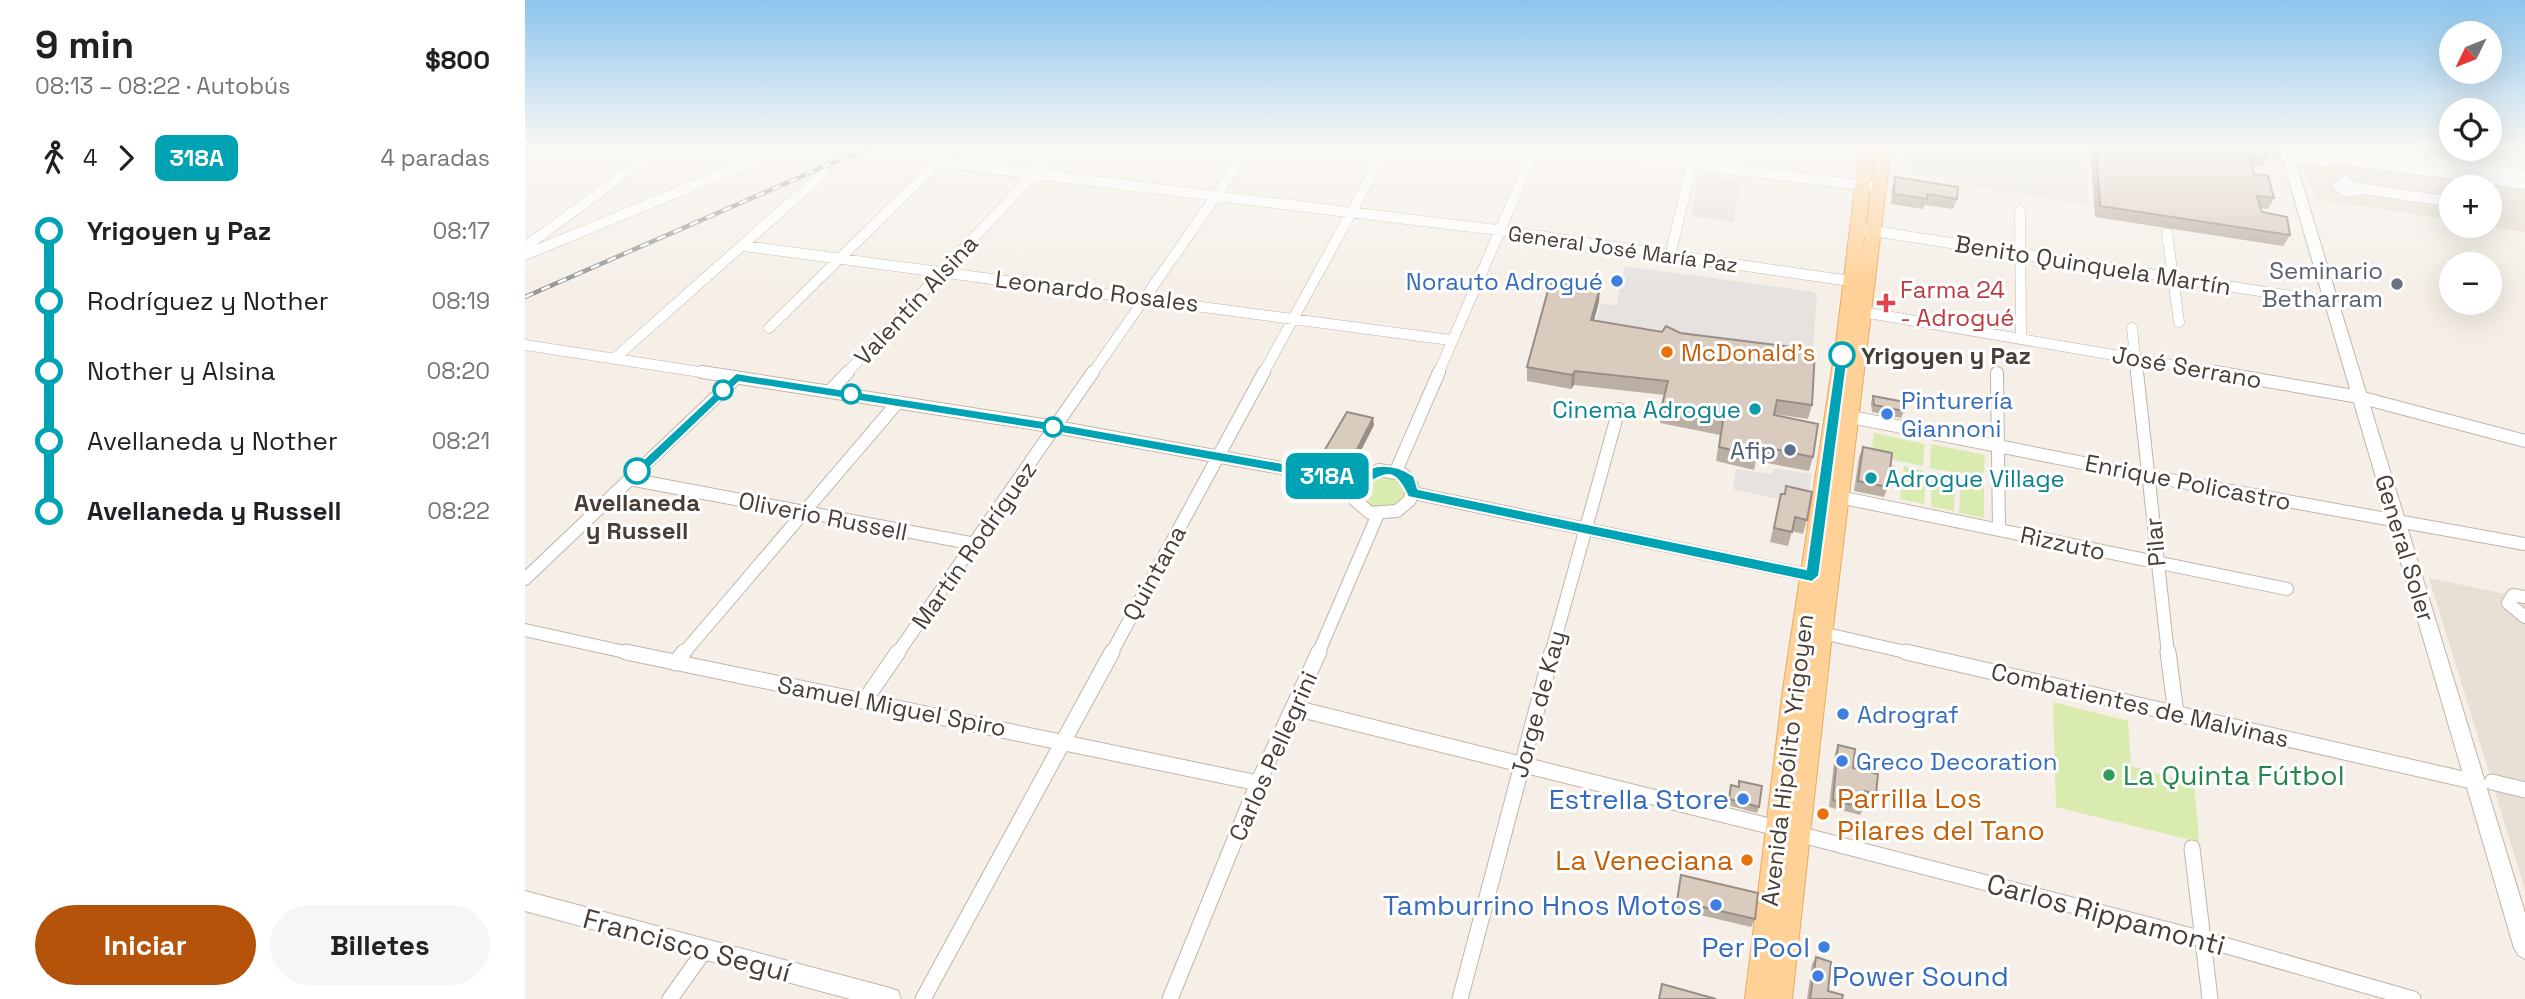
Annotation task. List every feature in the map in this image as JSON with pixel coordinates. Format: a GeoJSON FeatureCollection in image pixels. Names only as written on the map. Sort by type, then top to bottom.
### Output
{"type":"FeatureCollection","features":[{"type":"Feature","properties":{"kind":"main road","name":"Avenida Hipólito Yrigoyen"},"geometry":{"type":"LineString","coordinates":[[1758,999],[1788,831],[1869,194]]}},
{"type":"Feature","properties":{"kind":"main road","name":"Avenida Hipólito Yrigoyen"},"geometry":{"type":"LineString","coordinates":[[1821,577],[1839,497],[1851,417],[1854,310],[1850,281],[1864,229]]}},
{"type":"Feature","properties":{"kind":"main road","name":"Avenida Hipólito Yrigoyen"},"geometry":{"type":"LineString","coordinates":[[1779,999],[1788,831]]}},
{"type":"Feature","properties":{"kind":"street"},"geometry":{"type":"LineString","coordinates":[[525,247],[598,194]]}},
{"type":"Feature","properties":{"kind":"street"},"geometry":{"type":"LineString","coordinates":[[525,255],[674,194]]}},
{"type":"Feature","properties":{"kind":"street"},"geometry":{"type":"LineString","coordinates":[[615,358],[801,194]]}},
{"type":"Feature","properties":{"kind":"street"},"geometry":{"type":"LineString","coordinates":[[769,328],[905,194]]}},
{"type":"Feature","properties":{"kind":"street","name":"Valentín Alsina"},"geometry":{"type":"LineString","coordinates":[[830,391],[1015,194]]}},
{"type":"Feature","properties":{"kind":"street","name":"General José María Paz"},"geometry":{"type":"LineString","coordinates":[[1190,194],[1497,230],[1850,281]]}},
{"type":"Feature","properties":{"kind":"street","name":"Martín Rodríguez"},"geometry":{"type":"LineString","coordinates":[[865,700],[1217,194]]}},
{"type":"Feature","properties":{"kind":"street","name":"Quintana"},"geometry":{"type":"LineString","coordinates":[[923,999],[1362,194]]}},
{"type":"Feature","properties":{"kind":"street"},"geometry":{"type":"LineString","coordinates":[[1396,471],[1514,194]]}},
{"type":"Feature","properties":{"kind":"street"},"geometry":{"type":"LineString","coordinates":[[1670,256],[1685,194]]}},
{"type":"Feature","properties":{"kind":"street","name":"General Soler"},"geometry":{"type":"LineString","coordinates":[[2298,194],[2396,521],[2484,782],[2525,948]]}},
{"type":"Feature","properties":{"kind":"street"},"geometry":{"type":"LineString","coordinates":[[2396,194],[2439,200]]}},
{"type":"Feature","properties":{"kind":"street"},"geometry":{"type":"LineString","coordinates":[[2020,211],[2021,337]]}},
{"type":"Feature","properties":{"kind":"street","name":"Benito Quinquela Martín"},"geometry":{"type":"LineString","coordinates":[[1864,229],[2330,302]]}},
{"type":"Feature","properties":{"kind":"street"},"geometry":{"type":"LineString","coordinates":[[2167,233],[2179,322]]}},
{"type":"Feature","properties":{"kind":"street","name":"Leonardo Rosales"},"geometry":{"type":"LineString","coordinates":[[744,246],[1450,340]]}},
{"type":"Feature","properties":{"kind":"street","name":"José Serrano"},"geometry":{"type":"LineString","coordinates":[[1854,310],[2359,397],[2525,441]]}},
{"type":"Feature","properties":{"kind":"street","name":"Pilar"},"geometry":{"type":"LineString","coordinates":[[2132,328],[2156,563],[2176,714]]}},
{"type":"Feature","properties":{"kind":"street"},"geometry":{"type":"LineString","coordinates":[[525,345],[1056,427],[1358,482]]}},
{"type":"Feature","properties":{"kind":"street"},"geometry":{"type":"LineString","coordinates":[[1997,373],[1999,529]]}},
{"type":"Feature","properties":{"kind":"street"},"geometry":{"type":"LineString","coordinates":[[528,574],[736,377]]}},
{"type":"Feature","properties":{"kind":"street"},"geometry":{"type":"LineString","coordinates":[[675,663],[898,402]]}},
{"type":"Feature","properties":{"kind":"street","name":"Jorge de Kay"},"geometry":{"type":"LineString","coordinates":[[1459,999],[1584,529],[1619,409]]}},
{"type":"Feature","properties":{"kind":"street","name":"Enrique Policastro"},"geometry":{"type":"LineString","coordinates":[[1851,417],[2149,476],[2525,544]]}},
{"type":"Feature","properties":{"kind":"street"},"geometry":{"type":"LineString","coordinates":[[1396,471],[1409,479],[1413,493],[1410,500],[1397,511],[1378,514],[1358,505],[1354,494],[1358,482],[1370,472],[1396,471]]}},
{"type":"Feature","properties":{"kind":"street","name":"Oliverio Russell"},"geometry":{"type":"LineString","coordinates":[[629,479],[975,544]]}},
{"type":"Feature","properties":{"kind":"street"},"geometry":{"type":"LineString","coordinates":[[1413,493],[1821,577]]}},
{"type":"Feature","properties":{"kind":"street","name":"Rizzuto"},"geometry":{"type":"LineString","coordinates":[[1839,497],[2287,589]]}},
{"type":"Feature","properties":{"kind":"street","name":"Carlos Pellegrini"},"geometry":{"type":"LineString","coordinates":[[1170,999],[1258,783],[1295,708],[1378,514]]}},
{"type":"Feature","properties":{"kind":"street"},"geometry":{"type":"LineString","coordinates":[[2524,621],[2509,607],[2508,599],[2513,595],[2525,597]]}},
{"type":"Feature","properties":{"kind":"street","name":"Samuel Miguel Spiro"},"geometry":{"type":"LineString","coordinates":[[525,630],[675,663],[1063,739],[1258,783]]}},
{"type":"Feature","properties":{"kind":"street","name":"Combatientes de Malvinas"},"geometry":{"type":"LineString","coordinates":[[1813,631],[2525,790]]}},
{"type":"Feature","properties":{"kind":"street"},"geometry":{"type":"LineString","coordinates":[[1295,708],[1788,831]]}},
{"type":"Feature","properties":{"kind":"street","name":"Carlos Rippamonti"},"geometry":{"type":"LineString","coordinates":[[1788,831],[2203,939],[2413,999]]}},
{"type":"Feature","properties":{"kind":"street"},"geometry":{"type":"LineString","coordinates":[[2192,848],[2210,999]]}},
{"type":"Feature","properties":{"kind":"street","name":"Francisco Seguí"},"geometry":{"type":"LineString","coordinates":[[528,906],[890,999]]}},
{"type":"Feature","properties":{"kind":"street"},"geometry":{"type":"LineString","coordinates":[[670,999],[705,950]]}},
{"type":"Feature","properties":{"kind":"shaded area"},"geometry":{"type":"Polygon","coordinates":[[[1695,194],[1739,194],[1734,222],[1691,216],[1695,194]]]}},
{"type":"Feature","properties":{"kind":"shaded area"},"geometry":{"type":"Polygon","coordinates":[[[2019,194],[2088,194],[2089,205],[2019,194]]]}},
{"type":"Feature","properties":{"kind":"shaded area"},"geometry":{"type":"Polygon","coordinates":[[[2313,194],[2439,194],[2439,218],[2315,199],[2313,194]]]}},
{"type":"Feature","properties":{"kind":"shaded area"},"geometry":{"type":"Polygon","coordinates":[[[2502,194],[2525,194],[2525,232],[2502,228],[2502,194]]]}},
{"type":"Feature","properties":{"kind":"shaded area"},"geometry":{"type":"Polygon","coordinates":[[[1625,266],[1814,292],[1817,295],[1813,350],[1666,331],[1593,333],[1601,303],[1616,306],[1625,266]]]}},
{"type":"Feature","properties":{"kind":"shaded area"},"geometry":{"type":"Polygon","coordinates":[[[1775,468],[1811,474],[1808,506],[1733,489],[1736,469],[1772,474],[1775,468]]]}},
{"type":"Feature","properties":{"kind":"shaded area"},"geometry":{"type":"Polygon","coordinates":[[[2429,578],[2525,598],[2525,890],[2492,782],[2429,578]]]}},
{"type":"Feature","properties":{"kind":"green space"},"geometry":{"type":"Polygon","coordinates":[[[1874,433],[1925,444],[1923,466],[1871,455],[1874,433]]]}},
{"type":"Feature","properties":{"kind":"green space"},"geometry":{"type":"Polygon","coordinates":[[[1931,444],[1985,455],[1983,478],[1930,468],[1931,444]]]}},
{"type":"Feature","properties":{"kind":"green space"},"geometry":{"type":"Polygon","coordinates":[[[1904,466],[1926,472],[1924,504],[1900,499],[1904,466]]]}},
{"type":"Feature","properties":{"kind":"green space"},"geometry":{"type":"Polygon","coordinates":[[[1932,472],[1955,477],[1954,511],[1931,507],[1932,472]]]}},
{"type":"Feature","properties":{"kind":"green space"},"geometry":{"type":"Polygon","coordinates":[[[1375,475],[1398,477],[1406,487],[1402,501],[1384,508],[1363,504],[1359,488],[1375,475]]]}},
{"type":"Feature","properties":{"kind":"green space"},"geometry":{"type":"Polygon","coordinates":[[[1961,478],[1984,483],[1984,518],[1959,513],[1961,478]]]}},
{"type":"Feature","properties":{"kind":"green space","name":"La Quinta Fútbol"},"geometry":{"type":"Polygon","coordinates":[[[2053,702],[2128,721],[2131,766],[2194,783],[2199,842],[2056,807],[2053,702]]]}},
{"type":"Feature","properties":{"kind":"building"},"geometry":{"type":"Polygon","coordinates":[[[1894,194],[1957,194],[1957,199],[1927,194],[1927,199],[1894,194]]]}},
{"type":"Feature","properties":{"kind":"building"},"geometry":{"type":"Polygon","coordinates":[[[2099,194],[2273,194],[2274,198],[2257,196],[2262,212],[2287,217],[2290,235],[2100,206],[2099,194]]]}},
{"type":"Feature","properties":{"kind":"building"},"geometry":{"type":"Polygon","coordinates":[[[1550,283],[1600,288],[1591,320],[1662,332],[1666,326],[1680,333],[1815,350],[1812,405],[1777,400],[1774,415],[1818,424],[1813,457],[1759,446],[1757,456],[1719,447],[1723,421],[1661,409],[1668,381],[1575,371],[1572,375],[1527,367],[1550,283]]]}},
{"type":"Feature","properties":{"kind":"building"},"geometry":{"type":"Polygon","coordinates":[[[1873,396],[1905,402],[1904,411],[1874,405],[1873,396]]]}},
{"type":"Feature","properties":{"kind":"building"},"geometry":{"type":"Polygon","coordinates":[[[1347,412],[1373,418],[1349,465],[1320,458],[1347,412]]]}},
{"type":"Feature","properties":{"kind":"building"},"geometry":{"type":"Polygon","coordinates":[[[1863,447],[1892,453],[1888,487],[1858,481],[1863,447]]]}},
{"type":"Feature","properties":{"kind":"building"},"geometry":{"type":"Polygon","coordinates":[[[1786,486],[1812,492],[1807,520],[1795,517],[1792,532],[1774,528],[1781,494],[1785,494],[1786,486]]]}},
{"type":"Feature","properties":{"kind":"building"},"geometry":{"type":"Polygon","coordinates":[[[1838,745],[1855,749],[1853,768],[1878,774],[1876,794],[1865,791],[1864,808],[1833,800],[1838,745]]]}},
{"type":"Feature","properties":{"kind":"building","name":"Estrella Store"},"geometry":{"type":"Polygon","coordinates":[[[1739,781],[1762,786],[1759,807],[1729,799],[1731,785],[1739,787],[1739,781]]]}},
{"type":"Feature","properties":{"kind":"building","name":"Tamburrino Hnos Motos"},"geometry":{"type":"Polygon","coordinates":[[[1681,875],[1758,893],[1755,919],[1677,901],[1681,875]]]}},
{"type":"Feature","properties":{"kind":"building"},"geometry":{"type":"Polygon","coordinates":[[[1816,957],[1831,962],[1828,991],[1843,995],[1842,999],[1810,999],[1816,957]]]}},
{"type":"Feature","properties":{"kind":"building"},"geometry":{"type":"Polygon","coordinates":[[[1662,984],[1716,999],[1659,999],[1662,984]]]}},
{"type":"Feature","properties":{"kind":"railway"},"geometry":{"type":"LineString","coordinates":[[525,297],[762,194]]}},
{"type":"Feature","properties":{"kind":"bus line","name":"318A"},"geometry":{"type":"LineString","coordinates":[[637,471],[736,377],[1056,427],[1358,482],[1370,472],[1387,469],[1409,479],[1413,493],[1812,576],[1842,355]]}},
{"type":"Feature","properties":{"kind":"place","name":"Norauto Adrogué"},"geometry":{"type":"Point","coordinates":[1617,281]}},
{"type":"Feature","properties":{"kind":"place","name":"Seminario Betharram"},"geometry":{"type":"Point","coordinates":[2397,284]}},
{"type":"Feature","properties":{"kind":"place","name":"Farma 24 - Adrogué"},"geometry":{"type":"Point","coordinates":[1886,303]}},
{"type":"Feature","properties":{"kind":"place","name":"McDonald's"},"geometry":{"type":"Point","coordinates":[1667,352]}},
{"type":"Feature","properties":{"kind":"place","name":"Yrigoyen y Paz"},"geometry":{"type":"Point","coordinates":[1842,355]}},
{"type":"Feature","properties":{"kind":"place","name":"Cinema Adrogue"},"geometry":{"type":"Point","coordinates":[1755,409]}},
{"type":"Feature","properties":{"kind":"place","name":"Pinturería Giannoni"},"geometry":{"type":"Point","coordinates":[1887,414]}},
{"type":"Feature","properties":{"kind":"place","name":"Afip"},"geometry":{"type":"Point","coordinates":[1790,450]}},
{"type":"Feature","properties":{"kind":"place","name":"Avellaneda y Russell"},"geometry":{"type":"Point","coordinates":[637,471]}},
{"type":"Feature","properties":{"kind":"place","name":"Adrogue Village"},"geometry":{"type":"Point","coordinates":[1871,478]}},
{"type":"Feature","properties":{"kind":"place","name":"Adrograf"},"geometry":{"type":"Point","coordinates":[1843,714]}},
{"type":"Feature","properties":{"kind":"place","name":"Greco Decoration"},"geometry":{"type":"Point","coordinates":[1842,761]}},
{"type":"Feature","properties":{"kind":"place","name":"La Quinta Fútbol"},"geometry":{"type":"Point","coordinates":[2109,775]}},
{"type":"Feature","properties":{"kind":"place","name":"Estrella Store"},"geometry":{"type":"Point","coordinates":[1743,799]}},
{"type":"Feature","properties":{"kind":"place","name":"Parrilla Los Pilares del Tano"},"geometry":{"type":"Point","coordinates":[1823,814]}},
{"type":"Feature","properties":{"kind":"place","name":"La Veneciana"},"geometry":{"type":"Point","coordinates":[1747,860]}},
{"type":"Feature","properties":{"kind":"place","name":"Tamburrino Hnos Motos"},"geometry":{"type":"Point","coordinates":[1716,905]}},
{"type":"Feature","properties":{"kind":"place","name":"Per Pool"},"geometry":{"type":"Point","coordinates":[1824,947]}},
{"type":"Feature","properties":{"kind":"place","name":"Power Sound"},"geometry":{"type":"Point","coordinates":[1818,976]}}]}
